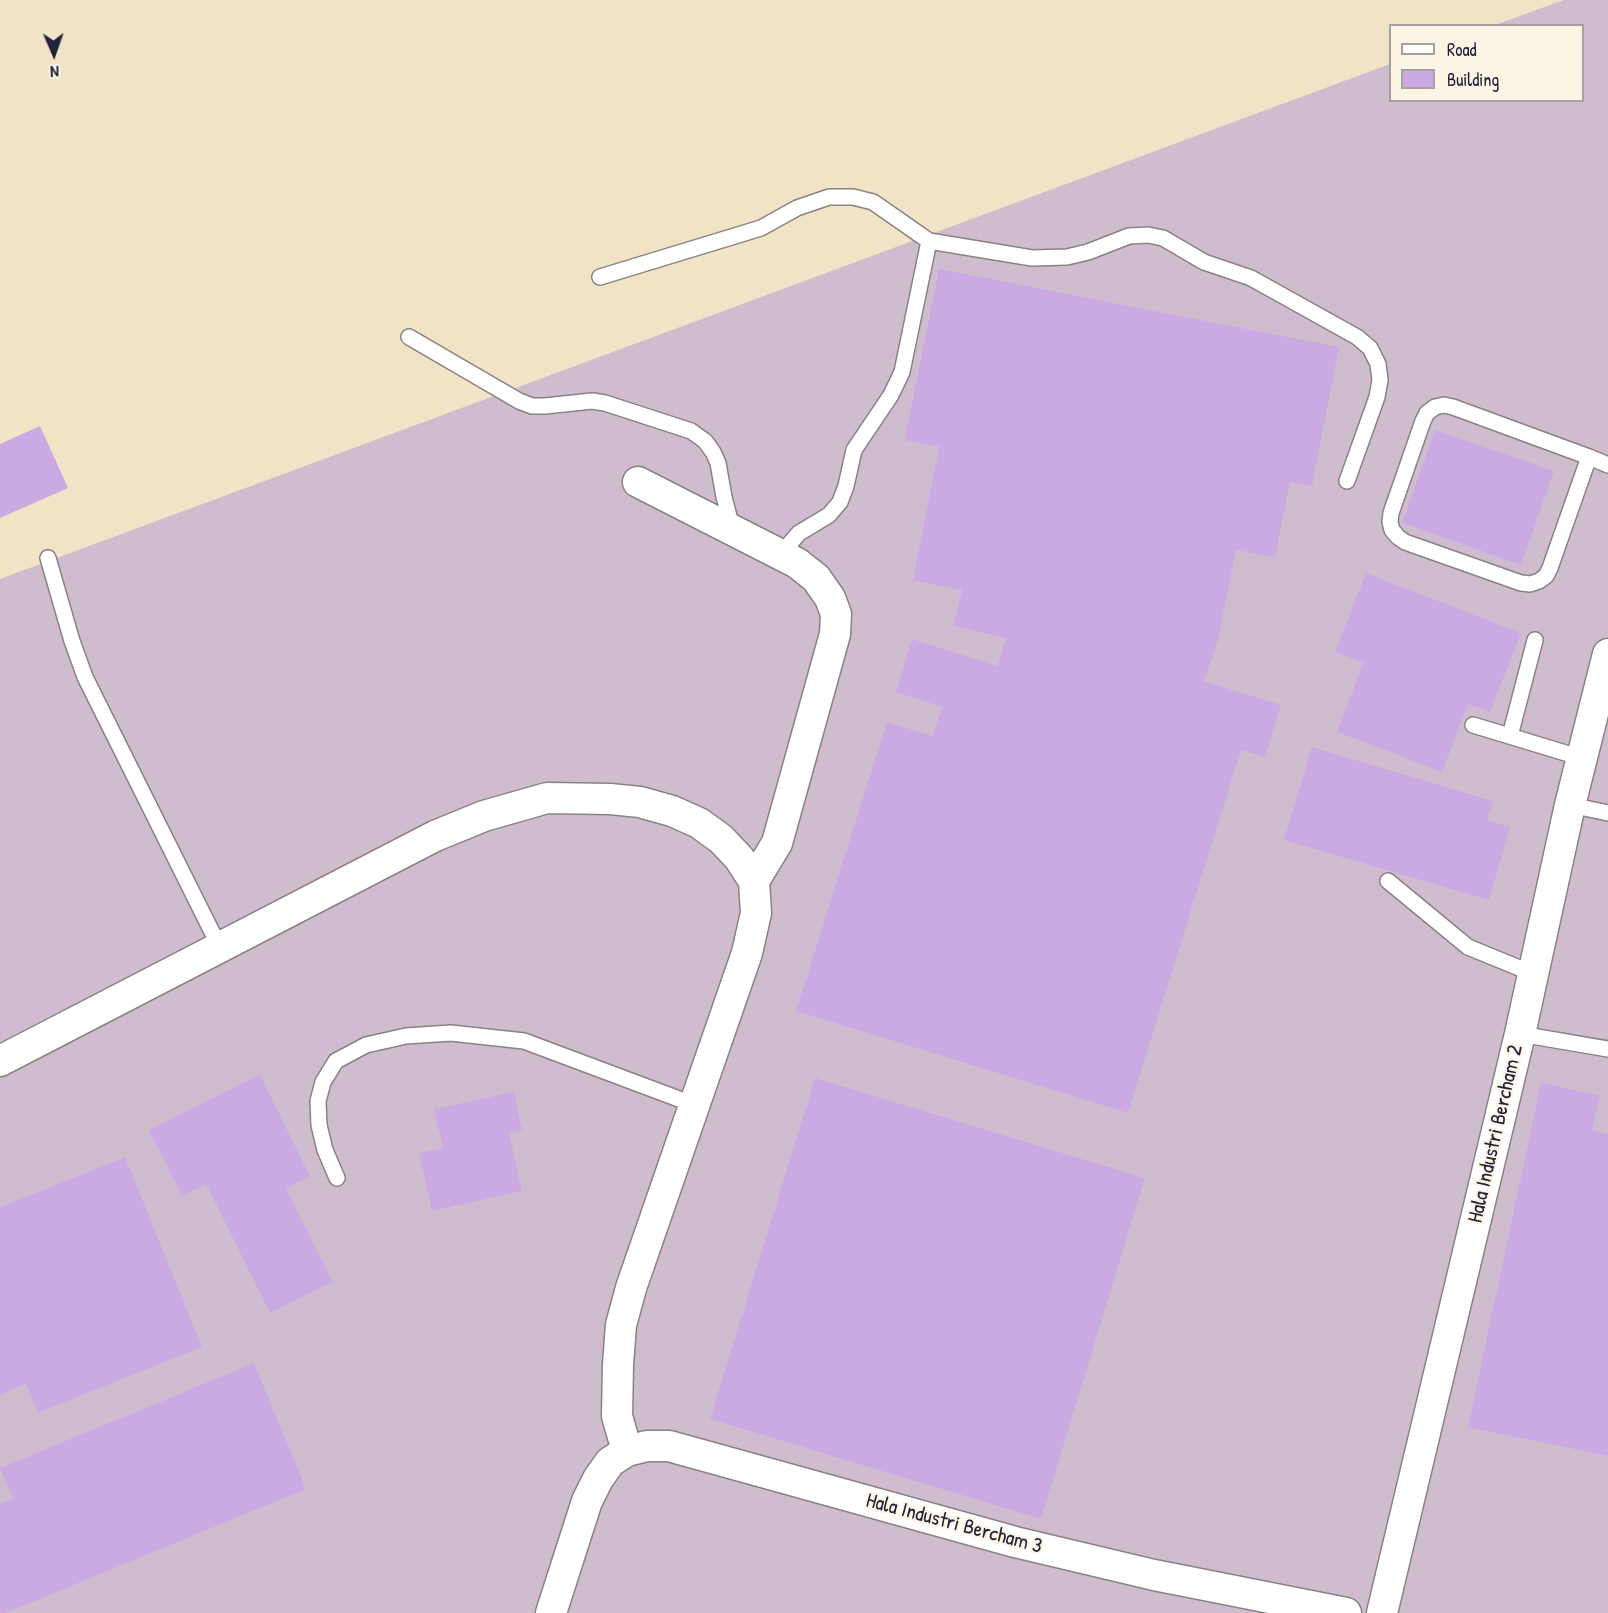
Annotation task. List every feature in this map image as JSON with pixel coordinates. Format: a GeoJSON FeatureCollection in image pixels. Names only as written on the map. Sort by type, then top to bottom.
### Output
{"type":"FeatureCollection","features":[{"type":"Feature","properties":{"kind":"street"},"geometry":{"type":"LineString","coordinates":[[638,482],[797,562],[816,578],[830,598],[836,614],[835,634],[777,843],[754,881]]}},
{"type":"Feature","properties":{"kind":"street","name":"Hala Industri Bercham 2"},"geometry":{"type":"LineString","coordinates":[[1382,1613],[1534,974],[1570,805],[1608,654]]}},
{"type":"Feature","properties":{"kind":"street"},"geometry":{"type":"LineString","coordinates":[[0,1061],[435,836],[484,816],[547,798],[610,799],[640,802],[672,812],[699,823],[721,839],[739,858],[754,881],[756,914],[747,953],[621,1325],[617,1416],[627,1451],[610,1462],[587,1501],[551,1613]]}},
{"type":"Feature","properties":{"kind":"street","name":"Hala Industri Bercham 3"},"geometry":{"type":"LineString","coordinates":[[627,1451],[647,1446],[669,1446],[1015,1542],[1154,1575],[1346,1613]]}},
{"type":"Feature","properties":{"kind":"lane"},"geometry":{"type":"LineString","coordinates":[[600,276],[761,228],[797,208],[829,197],[853,197],[873,202],[928,241],[1032,258],[1067,257],[1088,252],[1129,236],[1148,235],[1163,238],[1204,262],[1251,278],[1357,337],[1370,348],[1378,364],[1380,380],[1377,397],[1347,481]]}},
{"type":"Feature","properties":{"kind":"lane"},"geometry":{"type":"LineString","coordinates":[[780,555],[799,533],[829,515],[840,502],[854,450],[891,395],[902,372],[928,241]]}},
{"type":"Feature","properties":{"kind":"lane"},"geometry":{"type":"LineString","coordinates":[[409,337],[526,403],[545,406],[592,401],[605,403],[691,431],[705,441],[718,463],[733,531]]}},
{"type":"Feature","properties":{"kind":"lane"},"geometry":{"type":"LineString","coordinates":[[1589,457],[1550,568],[1546,576],[1539,581],[1530,584],[1521,583],[1406,542],[1392,530],[1391,513],[1419,431],[1427,413],[1435,407],[1444,405],[1453,407],[1589,457],[1608,465]]}},
{"type":"Feature","properties":{"kind":"lane"},"geometry":{"type":"LineString","coordinates":[[48,558],[85,677],[220,948]]}},
{"type":"Feature","properties":{"kind":"lane"},"geometry":{"type":"LineString","coordinates":[[1510,736],[1535,640]]}},
{"type":"Feature","properties":{"kind":"lane"},"geometry":{"type":"LineString","coordinates":[[1473,725],[1582,758]]}},
{"type":"Feature","properties":{"kind":"lane"},"geometry":{"type":"LineString","coordinates":[[1570,805],[1608,813]]}},
{"type":"Feature","properties":{"kind":"lane"},"geometry":{"type":"LineString","coordinates":[[1388,881],[1468,947],[1534,974]]}},
{"type":"Feature","properties":{"kind":"lane"},"geometry":{"type":"LineString","coordinates":[[337,1178],[325,1150],[320,1125],[318,1101],[323,1082],[336,1062],[366,1045],[406,1036],[451,1033],[524,1041],[695,1105]]}},
{"type":"Feature","properties":{"kind":"lane"},"geometry":{"type":"LineString","coordinates":[[1520,1034],[1608,1049]]}},
{"type":"Feature","properties":{"kind":"shaded area"},"geometry":{"type":"Polygon","coordinates":[[[1564,0],[1608,0],[1608,1613],[0,1613],[0,579],[1389,64],[1389,102],[1584,102],[1584,24],[1498,24],[1564,0]]]}},
{"type":"Feature","properties":{"kind":"building"},"geometry":{"type":"Polygon","coordinates":[[[939,269],[1339,347],[1312,486],[1290,482],[1275,558],[1236,550],[1218,640],[1204,681],[1281,705],[1265,757],[1241,750],[1128,1113],[796,1011],[887,722],[933,736],[942,707],[896,692],[912,639],[998,666],[1006,638],[954,626],[962,590],[913,580],[939,447],[905,440],[939,269]]]}},
{"type":"Feature","properties":{"kind":"building"},"geometry":{"type":"Polygon","coordinates":[[[40,426],[68,488],[0,518],[0,444],[40,426]]]}},
{"type":"Feature","properties":{"kind":"building"},"geometry":{"type":"Polygon","coordinates":[[[1435,430],[1554,471],[1521,565],[1402,523],[1435,430]]]}},
{"type":"Feature","properties":{"kind":"building"},"geometry":{"type":"Polygon","coordinates":[[[1366,573],[1521,633],[1490,712],[1468,704],[1442,772],[1337,732],[1363,663],[1335,652],[1366,573]]]}},
{"type":"Feature","properties":{"kind":"building"},"geometry":{"type":"Polygon","coordinates":[[[1312,747],[1493,801],[1487,820],[1510,827],[1489,900],[1284,840],[1312,747]]]}},
{"type":"Feature","properties":{"kind":"building"},"geometry":{"type":"Polygon","coordinates":[[[260,1075],[310,1176],[286,1188],[333,1282],[270,1313],[206,1184],[182,1196],[149,1130],[260,1075]]]}},
{"type":"Feature","properties":{"kind":"building"},"geometry":{"type":"Polygon","coordinates":[[[815,1078],[1145,1178],[1041,1519],[710,1419],[815,1078]]]}},
{"type":"Feature","properties":{"kind":"building"},"geometry":{"type":"Polygon","coordinates":[[[1541,1083],[1600,1096],[1592,1130],[1608,1134],[1608,1456],[1468,1427],[1541,1083]]]}},
{"type":"Feature","properties":{"kind":"building"},"geometry":{"type":"Polygon","coordinates":[[[514,1092],[522,1130],[509,1133],[522,1191],[432,1211],[419,1153],[443,1148],[434,1109],[514,1092]]]}},
{"type":"Feature","properties":{"kind":"building"},"geometry":{"type":"Polygon","coordinates":[[[125,1157],[202,1347],[38,1413],[26,1384],[0,1395],[0,1207],[125,1157]]]}},
{"type":"Feature","properties":{"kind":"building"},"geometry":{"type":"Polygon","coordinates":[[[254,1363],[306,1489],[6,1613],[0,1613],[0,1504],[13,1499],[0,1468],[254,1363]]]}}]}
